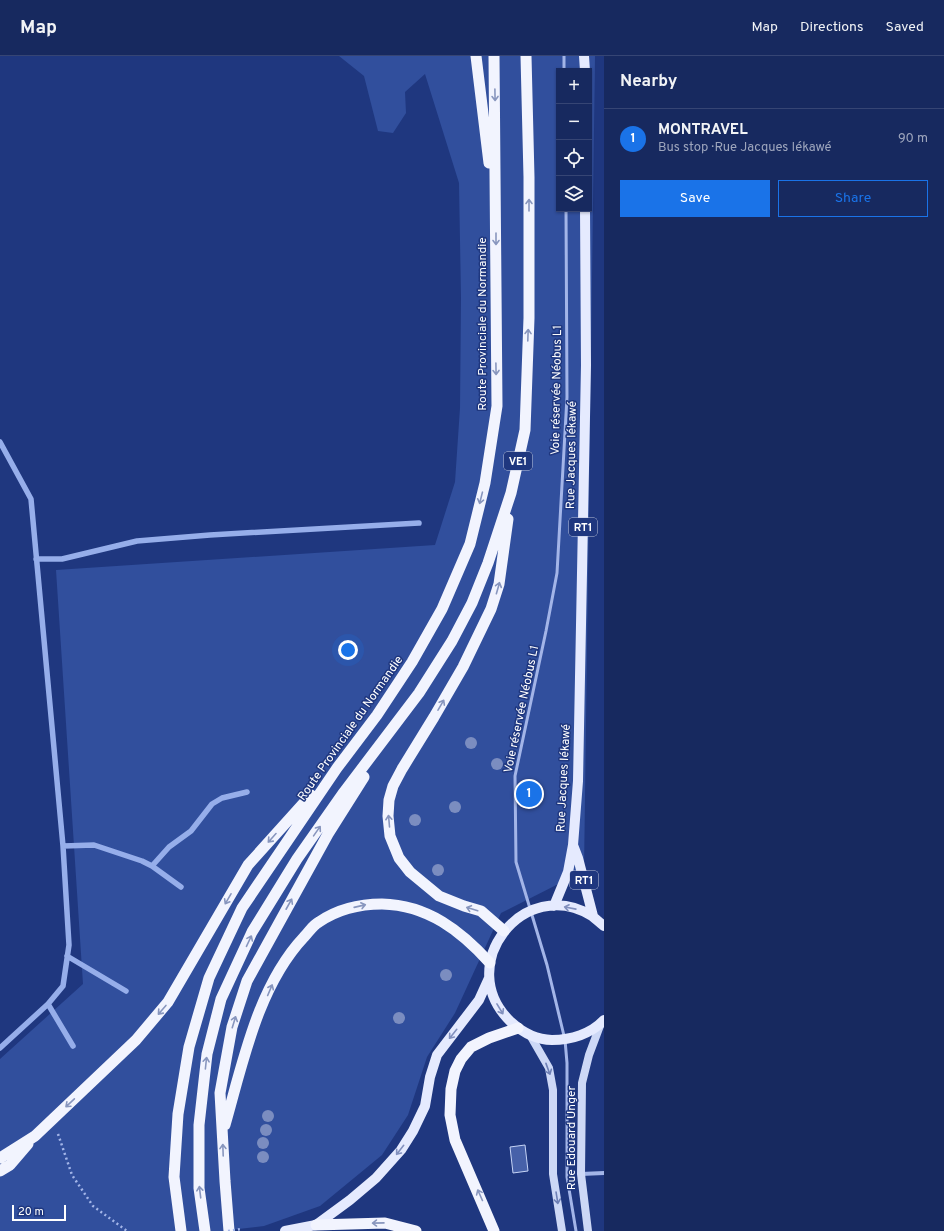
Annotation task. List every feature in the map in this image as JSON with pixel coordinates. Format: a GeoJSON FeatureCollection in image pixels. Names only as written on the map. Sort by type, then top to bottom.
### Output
{"type":"FeatureCollection","features":[{"type":"Feature","properties":{"kind":"highway"},"geometry":{"type":"LineString","coordinates":[[476,56],[496,217]]}},
{"type":"Feature","properties":{"kind":"highway","name":"Route Provinciale du Normandie"},"geometry":{"type":"LineString","coordinates":[[181,1231],[174,1177],[178,1114],[189,1047],[209,978],[242,908],[337,768],[377,715],[412,662],[442,610],[470,544],[485,483],[496,406],[494,56]]}},
{"type":"Feature","properties":{"kind":"highway","name":"VE1"},"geometry":{"type":"LineString","coordinates":[[511,493],[525,430],[529,318],[526,56]]}},
{"type":"Feature","properties":{"kind":"highway"},"geometry":{"type":"LineString","coordinates":[[205,1231],[199,1188],[199,1125],[207,1054],[221,999],[252,932],[297,859],[419,693],[452,641],[472,603],[488,563],[511,493]]}},
{"type":"Feature","properties":{"kind":"highway"},"geometry":{"type":"LineString","coordinates":[[504,931],[481,911],[439,896],[410,872],[399,858],[390,836],[388,816],[389,800],[393,786],[402,768],[434,717],[459,673],[491,608],[499,584],[511,493]]}},
{"type":"Feature","properties":{"kind":"highway"},"geometry":{"type":"LineString","coordinates":[[229,1231],[220,1093],[232,1027],[247,981],[324,840],[341,815],[393,728]]}},
{"type":"Feature","properties":{"kind":"highway"},"geometry":{"type":"LineString","coordinates":[[0,1171],[10,1165],[35,1136],[136,1040],[168,1002],[248,865],[337,768]]}},
{"type":"Feature","properties":{"kind":"highway"},"geometry":{"type":"LineString","coordinates":[[223,1134],[253,1028],[273,983],[284,962],[318,922],[341,910],[366,904],[394,904],[420,911],[444,921],[474,945],[490,963]]}},
{"type":"Feature","properties":{"kind":"highway"},"geometry":{"type":"LineString","coordinates":[[494,1231],[455,1140],[450,1115],[451,1088],[455,1071],[461,1059],[471,1047],[489,1038],[518,1028]]}},
{"type":"Feature","properties":{"kind":"highway"},"geometry":{"type":"LineString","coordinates":[[0,1158],[35,1136]]}},
{"type":"Feature","properties":{"kind":"highway"},"geometry":{"type":"LineString","coordinates":[[316,1225],[385,1223],[416,1231]]}},
{"type":"Feature","properties":{"kind":"main road"},"geometry":{"type":"LineString","coordinates":[[584,56],[584,68]]}},
{"type":"Feature","properties":{"kind":"main road","name":"Rue Jacques Iékawé"},"geometry":{"type":"LineString","coordinates":[[554,906],[568,872],[573,845],[578,781],[586,373],[585,212]]}},
{"type":"Feature","properties":{"kind":"main road","name":"Rue Jacques Iékawé"},"geometry":{"type":"LineString","coordinates":[[573,845],[578,858],[592,916]]}},
{"type":"Feature","properties":{"kind":"main road"},"geometry":{"type":"LineString","coordinates":[[602,1021],[584,1034],[566,1040],[547,1040],[530,1035],[518,1028],[504,1015],[494,997],[489,978],[490,963],[495,946],[504,931],[516,920],[530,911],[542,907],[554,906],[574,908],[592,916],[604,926]]}},
{"type":"Feature","properties":{"kind":"main road"},"geometry":{"type":"LineString","coordinates":[[285,1231],[316,1225],[350,1200],[376,1178],[401,1150],[413,1131],[424,1106],[430,1077],[437,1055],[479,1000],[489,978]]}},
{"type":"Feature","properties":{"kind":"main road","name":"Rue Edouard Unger"},"geometry":{"type":"LineString","coordinates":[[588,1231],[581,1174],[582,1083],[589,1055],[602,1021]]}},
{"type":"Feature","properties":{"kind":"main road","name":"Rue Edouard Unger"},"geometry":{"type":"LineString","coordinates":[[530,1035],[549,1068],[553,1090],[553,1174],[562,1231]]}},
{"type":"Feature","properties":{"kind":"street"},"geometry":{"type":"LineString","coordinates":[[581,1174],[604,1173]]}},
{"type":"Feature","properties":{"kind":"lane"},"geometry":{"type":"LineString","coordinates":[[564,56],[564,68]]}},
{"type":"Feature","properties":{"kind":"lane","name":"Voie réservée Néobus L1"},"geometry":{"type":"LineString","coordinates":[[566,212],[567,397],[557,573],[515,776],[516,862],[547,965],[566,1040],[567,1178],[576,1231]]}},
{"type":"Feature","properties":{"kind":"path"},"geometry":{"type":"LineString","coordinates":[[53,1119],[72,1175],[94,1206],[127,1231]]}},
{"type":"Feature","properties":{"kind":"path"},"geometry":{"type":"LineString","coordinates":[[229,1231],[242,1229]]}},
{"type":"Feature","properties":{"kind":"shaded area"},"geometry":{"type":"Polygon","coordinates":[[[339,56],[595,56],[584,871],[501,913],[455,1013],[427,1057],[408,1115],[382,1155],[320,1206],[264,1226],[221,1231],[0,1231],[0,1059],[83,984],[56,570],[435,545],[455,482],[460,408],[461,298],[459,183],[425,74],[405,92],[406,113],[393,133],[378,131],[364,76],[339,56]]]}},
{"type":"Feature","properties":{"kind":"building"},"geometry":{"type":"Polygon","coordinates":[[[525,1145],[528,1171],[513,1173],[510,1147],[525,1145]]]}},
{"type":"Feature","properties":{"kind":"waterway"},"geometry":{"type":"LineString","coordinates":[[0,442],[31,499],[63,846],[69,945],[63,986],[48,1004],[0,1048]]}},
{"type":"Feature","properties":{"kind":"waterway"},"geometry":{"type":"LineString","coordinates":[[36,559],[62,559],[137,541],[210,535],[419,523]]}},
{"type":"Feature","properties":{"kind":"waterway"},"geometry":{"type":"LineString","coordinates":[[152,866],[169,847],[191,831],[212,804],[222,798],[247,792]]}},
{"type":"Feature","properties":{"kind":"waterway"},"geometry":{"type":"LineString","coordinates":[[63,846],[94,845],[142,861],[152,866],[181,887]]}},
{"type":"Feature","properties":{"kind":"waterway"},"geometry":{"type":"LineString","coordinates":[[67,956],[126,991]]}},
{"type":"Feature","properties":{"kind":"waterway"},"geometry":{"type":"LineString","coordinates":[[48,1004],[73,1046]]}},
{"type":"Feature","properties":{"kind":"place","name":"MONTRAVEL"},"geometry":{"type":"Point","coordinates":[529,794]}}]}
